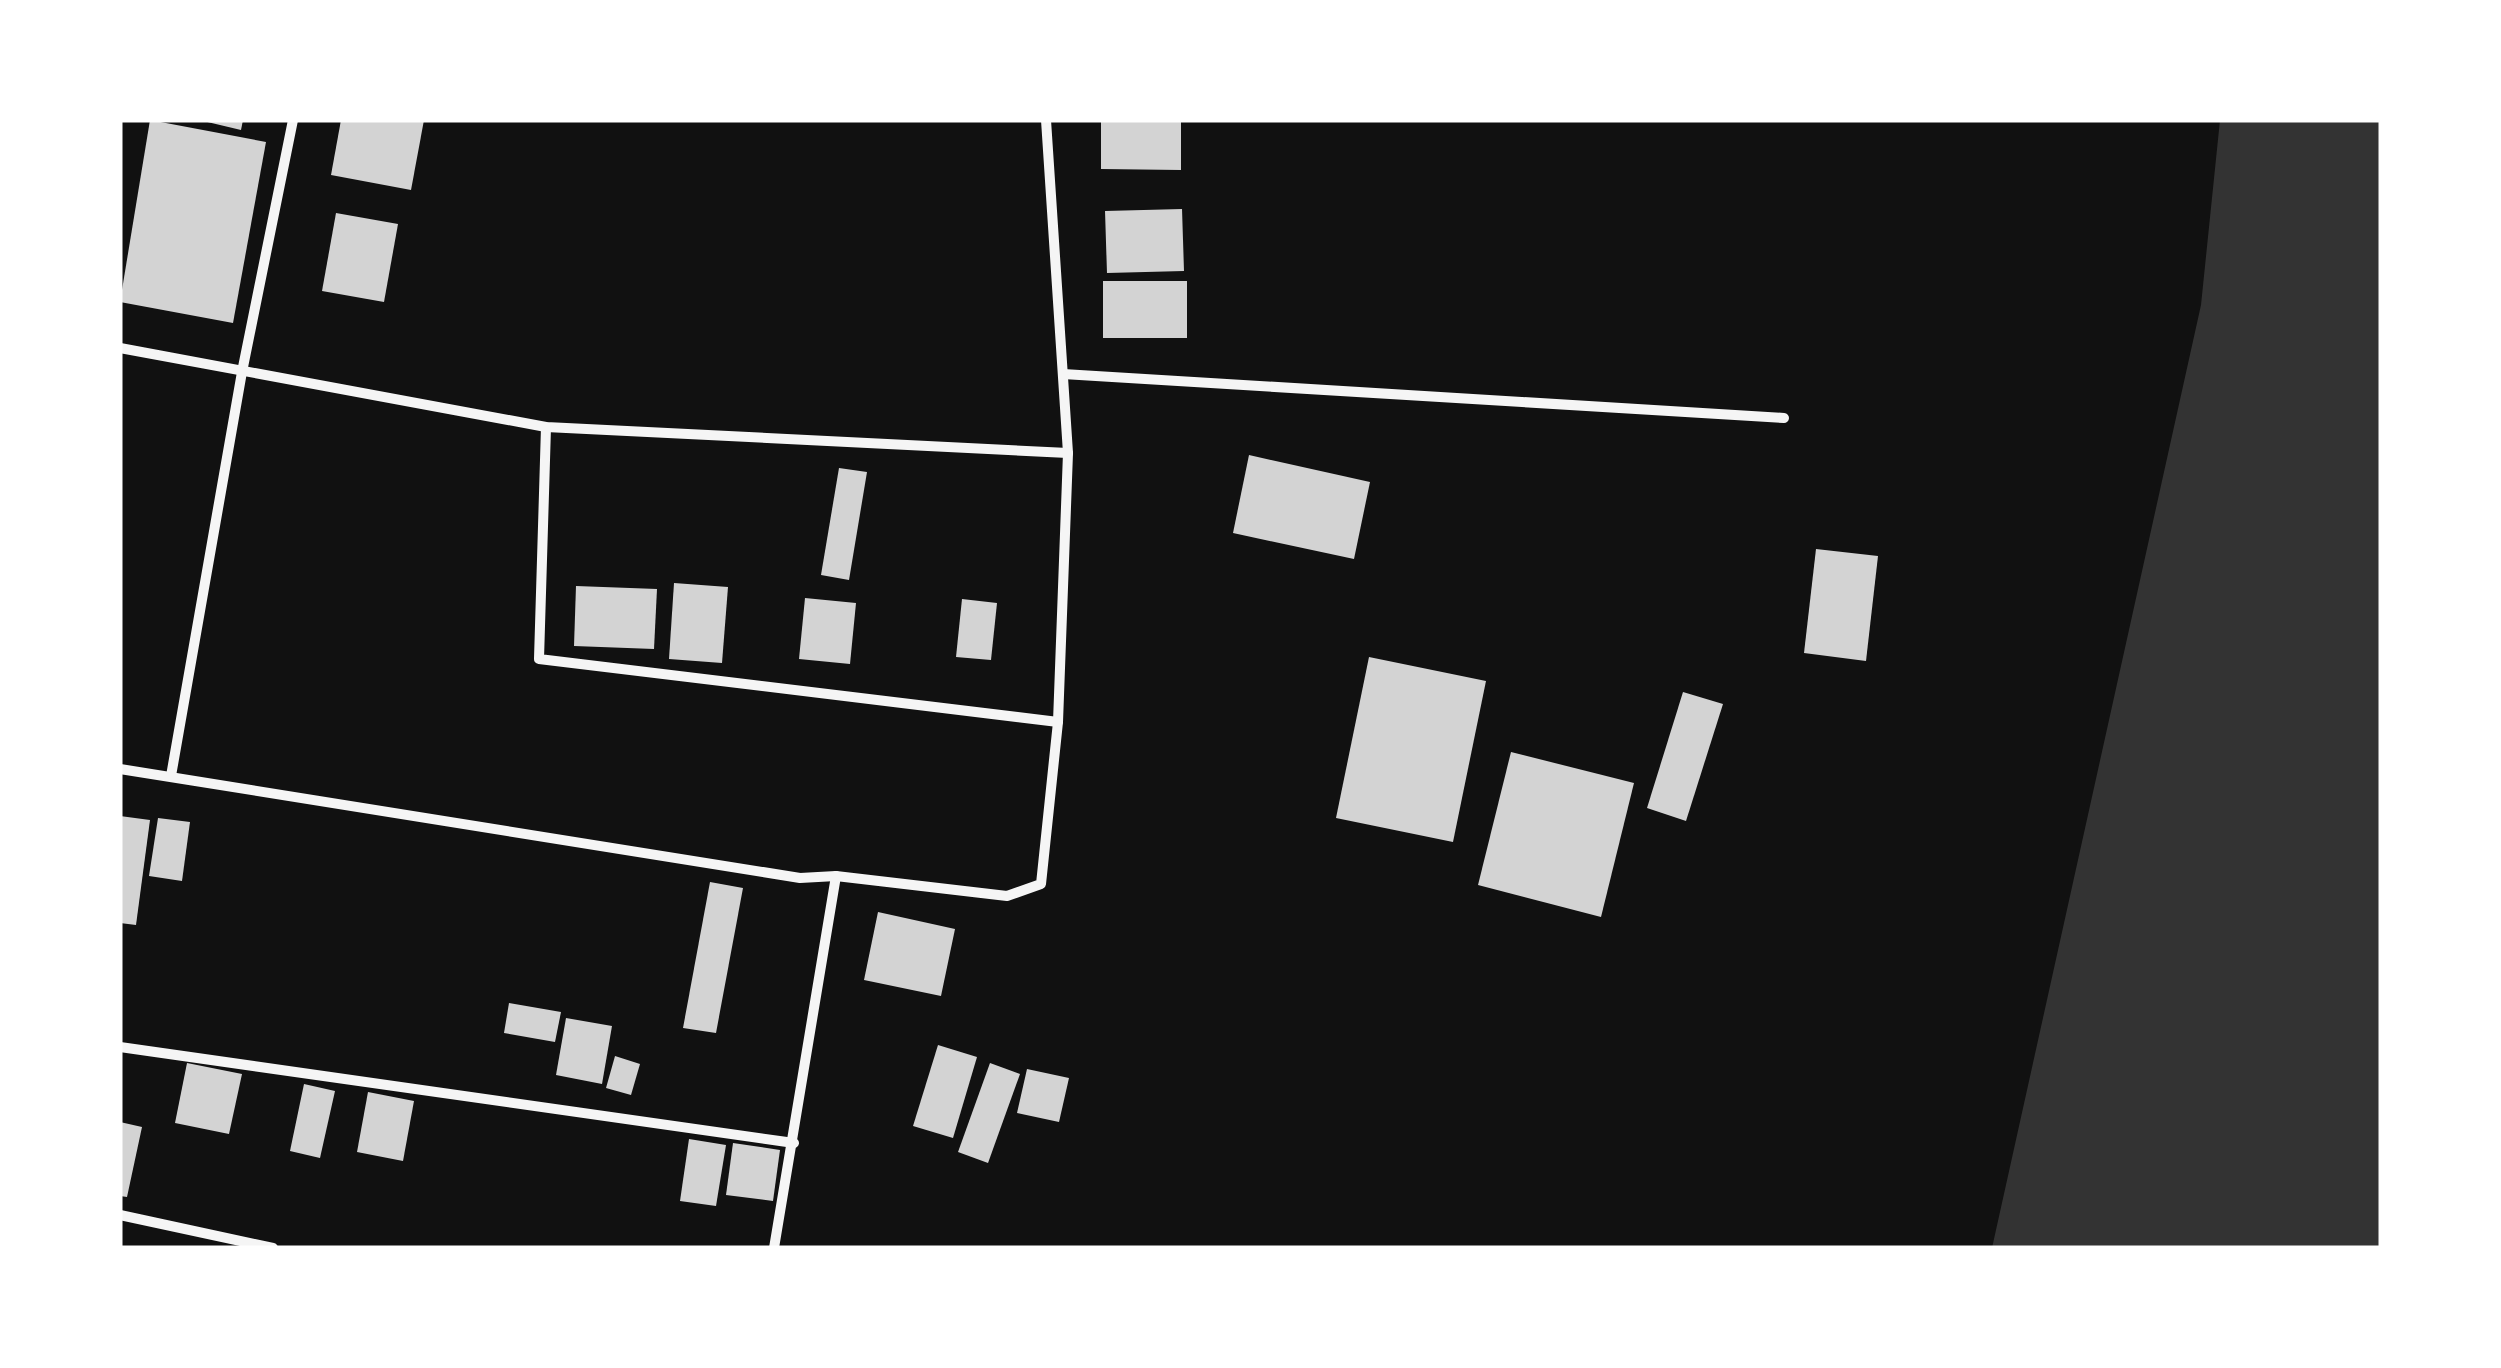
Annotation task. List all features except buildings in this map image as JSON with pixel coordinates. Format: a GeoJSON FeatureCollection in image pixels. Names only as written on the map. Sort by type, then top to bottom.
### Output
{"type":"FeatureCollection","features":[{"type":"Feature","properties":{"kind":"street"},"geometry":{"type":"LineString","coordinates":[[171,776],[242,372],[293,120]]}},
{"type":"Feature","properties":{"kind":"street"},"geometry":{"type":"LineString","coordinates":[[120,770],[800,878],[836,876],[1006,896],[1041,884],[1058,722],[1068,453],[1046,120]]}},
{"type":"Feature","properties":{"kind":"street"},"geometry":{"type":"LineString","coordinates":[[120,348],[546,427],[1068,453]]}},
{"type":"Feature","properties":{"kind":"street"},"geometry":{"type":"LineString","coordinates":[[1063,374],[1784,418]]}},
{"type":"Feature","properties":{"kind":"street"},"geometry":{"type":"LineString","coordinates":[[546,427],[539,659],[1058,722]]}},
{"type":"Feature","properties":{"kind":"street"},"geometry":{"type":"LineString","coordinates":[[774,1248],[836,876]]}},
{"type":"Feature","properties":{"kind":"street"},"geometry":{"type":"LineString","coordinates":[[120,1047],[794,1143]]}},
{"type":"Feature","properties":{"kind":"street"},"geometry":{"type":"LineString","coordinates":[[120,1215],[274,1248]]}},
{"type":"Feature","properties":{"kind":"shaded area"},"geometry":{"type":"Polygon","coordinates":[[[2220,120],[2381,120],[2381,1248],[1992,1248],[2201,305],[2220,120]]]}}]}
